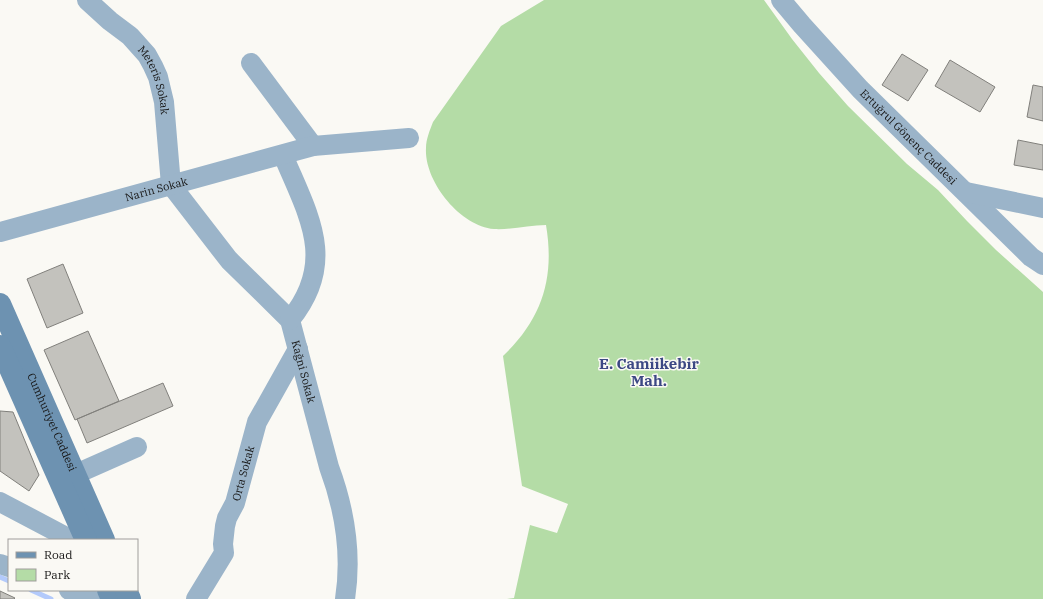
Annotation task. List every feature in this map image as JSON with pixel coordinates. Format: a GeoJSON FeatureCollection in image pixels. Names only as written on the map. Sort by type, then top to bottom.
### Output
{"type":"FeatureCollection","features":[{"type":"Feature","properties":{"kind":"main road","name":"Cumhuriyet Caddesi"},"geometry":{"type":"LineString","coordinates":[[0,304],[104,539]]}},
{"type":"Feature","properties":{"kind":"main road","name":"Cumhuriyet Caddesi"},"geometry":{"type":"LineString","coordinates":[[0,346],[86,539]]}},
{"type":"Feature","properties":{"kind":"street","name":"Meteris Sokak"},"geometry":{"type":"LineString","coordinates":[[87,0],[110,21],[130,36],[147,55],[156,72],[164,102],[171,185]]}},
{"type":"Feature","properties":{"kind":"street","name":"Ertuğrul Gönenç Caddesi"},"geometry":{"type":"LineString","coordinates":[[781,0],[860,89],[1031,257],[1043,265]]}},
{"type":"Feature","properties":{"kind":"street"},"geometry":{"type":"LineString","coordinates":[[251,63],[313,146]]}},
{"type":"Feature","properties":{"kind":"street","name":"Narin Sokak"},"geometry":{"type":"LineString","coordinates":[[0,232],[313,146],[409,138]]}},
{"type":"Feature","properties":{"kind":"street"},"geometry":{"type":"LineString","coordinates":[[171,185],[229,260],[290,320],[300,308],[308,294],[316,262],[316,248],[310,220],[283,155]]}},
{"type":"Feature","properties":{"kind":"street"},"geometry":{"type":"LineString","coordinates":[[966,192],[996,197],[1043,208]]}},
{"type":"Feature","properties":{"kind":"street","name":"Kağni Sokak"},"geometry":{"type":"LineString","coordinates":[[290,320],[329,467],[337,488],[342,509],[348,552],[345,599]]}},
{"type":"Feature","properties":{"kind":"street","name":"Orta Sokak"},"geometry":{"type":"LineString","coordinates":[[196,599],[224,553],[223,544],[225,526],[235,502],[257,422],[298,349]]}},
{"type":"Feature","properties":{"kind":"street"},"geometry":{"type":"LineString","coordinates":[[76,474],[137,447]]}},
{"type":"Feature","properties":{"kind":"street"},"geometry":{"type":"LineString","coordinates":[[0,502],[70,539]]}},
{"type":"Feature","properties":{"kind":"street"},"geometry":{"type":"LineString","coordinates":[[71,591],[91,599]]}},
{"type":"Feature","properties":{"kind":"green space"},"geometry":{"type":"Polygon","coordinates":[[[544,0],[764,0],[792,39],[848,106],[907,164],[938,190],[996,250],[1043,292],[1043,599],[507,599],[514,598],[530,525],[557,533],[568,504],[522,486],[503,356],[527,327],[536,312],[542,296],[547,280],[549,263],[546,225],[494,229],[481,226],[469,220],[446,200],[438,187],[431,174],[427,161],[426,145],[433,122],[501,26],[544,0]]]}},
{"type":"Feature","properties":{"kind":"building"},"geometry":{"type":"Polygon","coordinates":[[[902,54],[928,70],[908,101],[882,85],[902,54]]]}},
{"type":"Feature","properties":{"kind":"building"},"geometry":{"type":"Polygon","coordinates":[[[950,60],[995,87],[980,112],[935,86],[950,60]]]}},
{"type":"Feature","properties":{"kind":"building"},"geometry":{"type":"Polygon","coordinates":[[[1033,85],[1043,87],[1043,121],[1027,117],[1033,85]]]}},
{"type":"Feature","properties":{"kind":"building"},"geometry":{"type":"Polygon","coordinates":[[[1018,140],[1043,145],[1043,170],[1014,165],[1018,140]]]}},
{"type":"Feature","properties":{"kind":"building"},"geometry":{"type":"Polygon","coordinates":[[[63,264],[83,313],[47,328],[27,279],[63,264]]]}},
{"type":"Feature","properties":{"kind":"building"},"geometry":{"type":"Polygon","coordinates":[[[88,331],[119,401],[75,420],[44,350],[88,331]]]}},
{"type":"Feature","properties":{"kind":"building"},"geometry":{"type":"Polygon","coordinates":[[[163,383],[173,406],[87,443],[77,419],[163,383]]]}},
{"type":"Feature","properties":{"kind":"building"},"geometry":{"type":"Polygon","coordinates":[[[0,411],[13,412],[39,475],[29,491],[0,471],[0,411]]]}},
{"type":"Feature","properties":{"kind":"building"},"geometry":{"type":"Polygon","coordinates":[[[0,591],[15,598],[0,599],[0,591]]]}},
{"type":"Feature","properties":{"kind":"waterway"},"geometry":{"type":"LineString","coordinates":[[0,577],[8,581]]}},
{"type":"Feature","properties":{"kind":"waterway"},"geometry":{"type":"LineString","coordinates":[[33,591],[51,599]]}},
{"type":"Feature","properties":{"kind":"district","name":"E. Camiikebir Mah."},"geometry":{"type":"Point","coordinates":[649,372]}}]}
